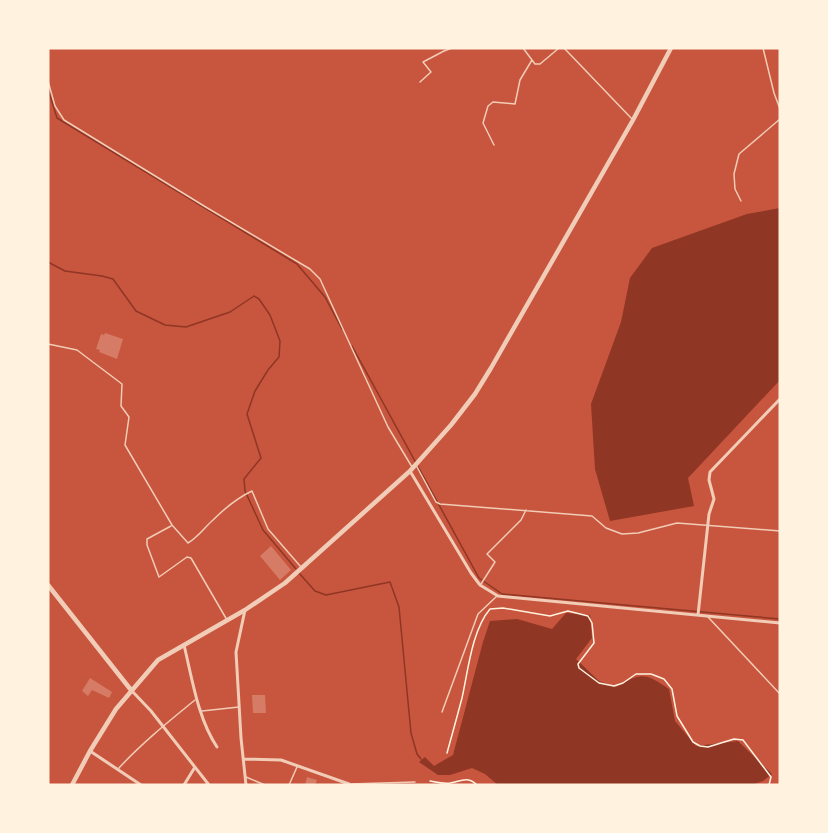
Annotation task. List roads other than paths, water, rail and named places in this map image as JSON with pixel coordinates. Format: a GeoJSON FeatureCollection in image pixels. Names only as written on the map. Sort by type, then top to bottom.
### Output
{"type":"FeatureCollection","features":[{"type":"Feature","properties":{"kind":"street"},"geometry":{"type":"LineString","coordinates":[[72,785],[116,709],[158,660],[245,610],[285,583],[413,468],[451,425],[475,394],[633,120],[671,48]]}},
{"type":"Feature","properties":{"kind":"street"},"geometry":{"type":"LineString","coordinates":[[698,615],[708,525],[714,499],[709,480],[710,472],[780,399]]}},
{"type":"Feature","properties":{"kind":"street"},"geometry":{"type":"LineString","coordinates":[[413,468],[471,573],[480,585],[498,596],[780,623]]}},
{"type":"Feature","properties":{"kind":"street"},"geometry":{"type":"LineString","coordinates":[[48,585],[210,785]]}},
{"type":"Feature","properties":{"kind":"street"},"geometry":{"type":"LineString","coordinates":[[245,610],[236,652],[246,785]]}},
{"type":"Feature","properties":{"kind":"street"},"geometry":{"type":"LineString","coordinates":[[184,645],[197,699],[209,736],[217,747]]}},
{"type":"Feature","properties":{"kind":"street"},"geometry":{"type":"LineString","coordinates":[[90,751],[141,785]]}},
{"type":"Feature","properties":{"kind":"street"},"geometry":{"type":"LineString","coordinates":[[244,759],[281,760],[349,784]]}},
{"type":"Feature","properties":{"kind":"street"},"geometry":{"type":"LineString","coordinates":[[184,785],[195,767]]}},
{"type":"Feature","properties":{"kind":"lane"},"geometry":{"type":"LineString","coordinates":[[420,82],[431,72],[423,62],[452,48]]}},
{"type":"Feature","properties":{"kind":"lane"},"geometry":{"type":"LineString","coordinates":[[523,48],[535,64],[540,64],[559,48]]}},
{"type":"Feature","properties":{"kind":"lane"},"geometry":{"type":"LineString","coordinates":[[564,48],[633,120]]}},
{"type":"Feature","properties":{"kind":"lane"},"geometry":{"type":"LineString","coordinates":[[763,48],[780,109]]}},
{"type":"Feature","properties":{"kind":"lane"},"geometry":{"type":"LineString","coordinates":[[494,145],[483,123],[488,106],[493,102],[515,104],[520,80],[532,60]]}},
{"type":"Feature","properties":{"kind":"lane"},"geometry":{"type":"LineString","coordinates":[[48,81],[56,106],[64,120],[310,269],[320,279],[388,427],[436,502],[592,516],[606,528],[622,534],[638,533],[677,523],[780,531]]}},
{"type":"Feature","properties":{"kind":"lane"},"geometry":{"type":"LineString","coordinates":[[741,201],[735,189],[734,174],[739,154],[780,119]]}},
{"type":"Feature","properties":{"kind":"lane"},"geometry":{"type":"LineString","coordinates":[[48,345],[76,350],[122,384],[122,406],[129,417],[125,445],[172,525],[189,543],[239,498],[252,491],[268,529],[301,568]]}},
{"type":"Feature","properties":{"kind":"lane"},"geometry":{"type":"LineString","coordinates":[[480,585],[495,562],[487,554],[521,520],[526,510]]}},
{"type":"Feature","properties":{"kind":"lane"},"geometry":{"type":"LineString","coordinates":[[172,525],[147,539],[147,545],[159,577],[187,557],[191,558],[227,620]]}},
{"type":"Feature","properties":{"kind":"lane"},"geometry":{"type":"LineString","coordinates":[[442,712],[478,614],[498,596]]}},
{"type":"Feature","properties":{"kind":"lane"},"geometry":{"type":"LineString","coordinates":[[707,616],[780,694]]}},
{"type":"Feature","properties":{"kind":"lane"},"geometry":{"type":"LineString","coordinates":[[117,769],[162,726],[197,699]]}},
{"type":"Feature","properties":{"kind":"lane"},"geometry":{"type":"LineString","coordinates":[[201,711],[239,707]]}},
{"type":"Feature","properties":{"kind":"lane"},"geometry":{"type":"LineString","coordinates":[[289,785],[297,766]]}},
{"type":"Feature","properties":{"kind":"lane"},"geometry":{"type":"LineString","coordinates":[[245,776],[265,785]]}},
{"type":"Feature","properties":{"kind":"lane"},"geometry":{"type":"LineString","coordinates":[[349,784],[416,782]]}},
{"type":"Feature","properties":{"kind":"waterway"},"geometry":{"type":"LineString","coordinates":[[48,89],[57,118],[297,264],[325,297],[342,329]]}},
{"type":"Feature","properties":{"kind":"waterway"},"geometry":{"type":"LineString","coordinates":[[48,262],[65,271],[113,279],[136,311],[165,325],[186,327],[230,312],[254,296],[259,299],[270,315],[280,341],[279,357],[255,391],[247,414],[261,458],[244,479],[245,491],[263,530],[296,569]]}},
{"type":"Feature","properties":{"kind":"waterway"},"geometry":{"type":"LineString","coordinates":[[352,346],[479,578],[502,594],[780,619]]}},
{"type":"Feature","properties":{"kind":"waterway"},"geometry":{"type":"LineString","coordinates":[[299,573],[315,591],[326,595],[390,582],[399,607],[411,733],[417,754],[421,759]]}}]}
